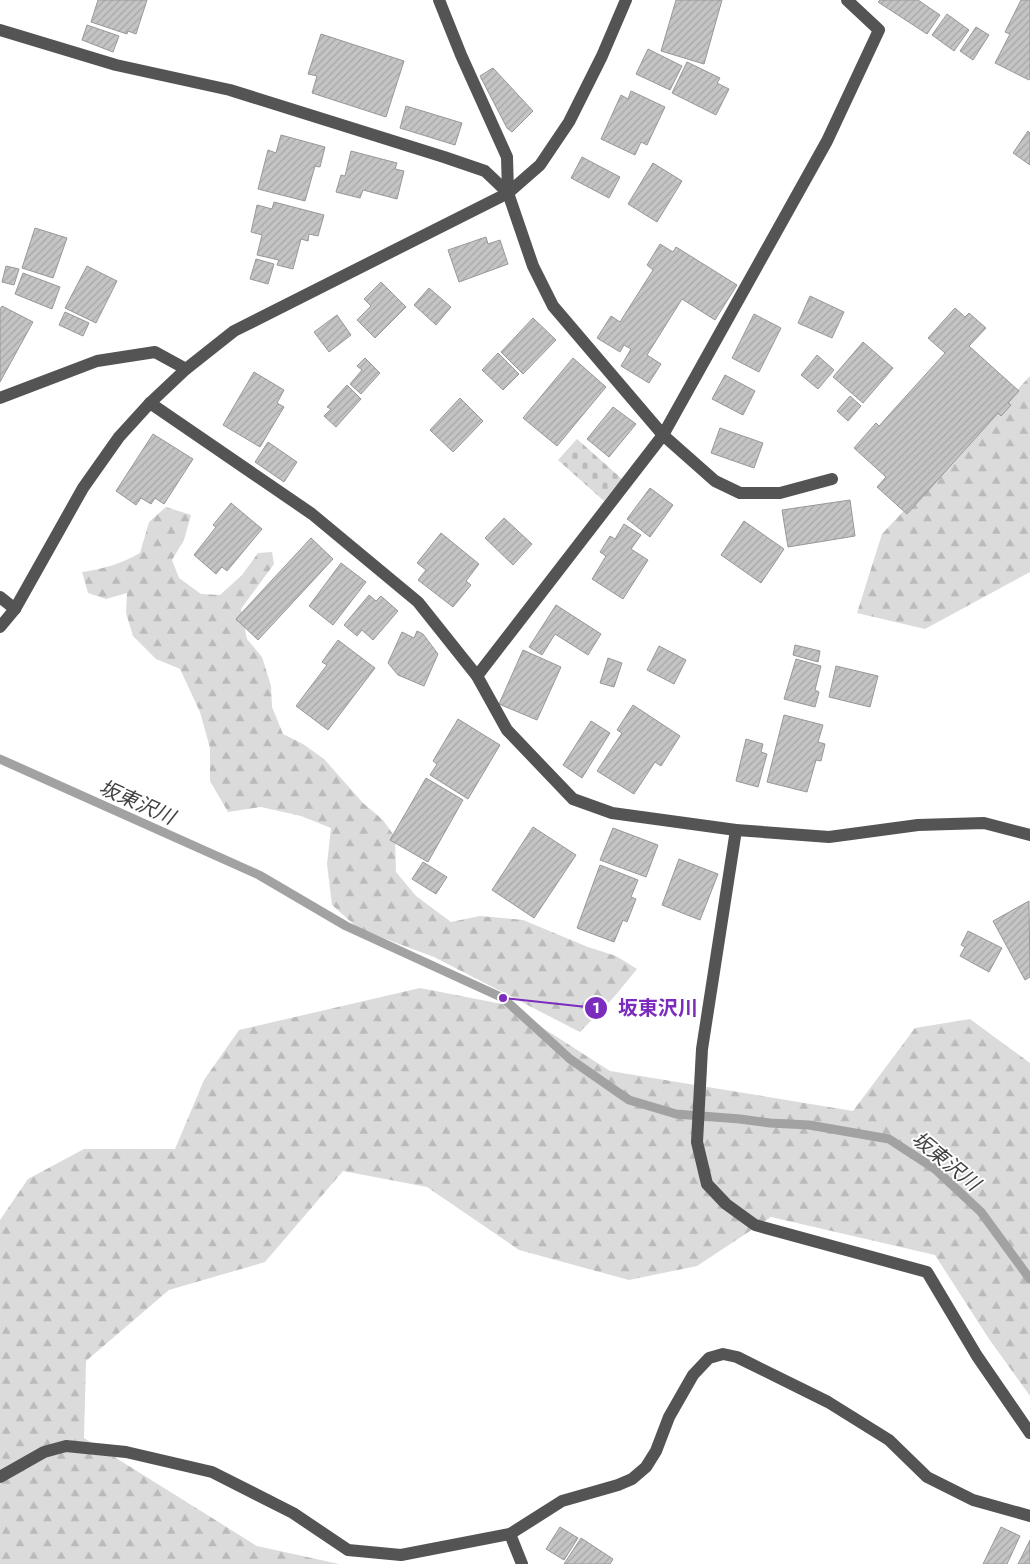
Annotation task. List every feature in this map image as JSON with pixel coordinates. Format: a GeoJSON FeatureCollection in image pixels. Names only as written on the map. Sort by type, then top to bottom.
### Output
{"type":"FeatureCollection","features":[{"type":"Feature","properties":{"kind":"street"},"geometry":{"type":"LineString","coordinates":[[439,0],[461,56],[507,156],[508,193],[534,266],[553,306],[663,435],[715,481],[740,493],[780,494],[832,479]]}},
{"type":"Feature","properties":{"kind":"street"},"geometry":{"type":"LineString","coordinates":[[0,627],[15,609],[83,488],[119,437],[150,403],[186,369],[234,331],[508,193],[540,165],[569,122],[602,56],[626,0]]}},
{"type":"Feature","properties":{"kind":"street"},"geometry":{"type":"LineString","coordinates":[[478,676],[663,435],[828,141],[879,30],[849,0]]}},
{"type":"Feature","properties":{"kind":"street"},"geometry":{"type":"LineString","coordinates":[[0,30],[116,65],[230,90],[435,154],[485,171],[508,193]]}},
{"type":"Feature","properties":{"kind":"street"},"geometry":{"type":"LineString","coordinates":[[0,398],[97,360],[155,352],[186,369]]}},
{"type":"Feature","properties":{"kind":"street"},"geometry":{"type":"LineString","coordinates":[[150,403],[319,520],[418,602],[478,676],[507,730],[573,799],[612,813],[736,830],[829,837],[918,824],[984,822],[1030,835]]}},
{"type":"Feature","properties":{"kind":"street"},"geometry":{"type":"LineString","coordinates":[[0,597],[15,609]]}},
{"type":"Feature","properties":{"kind":"street"},"geometry":{"type":"LineString","coordinates":[[736,830],[702,1049],[697,1142],[707,1184],[726,1204],[755,1225],[927,1272],[977,1356],[1030,1433]]}},
{"type":"Feature","properties":{"kind":"street"},"geometry":{"type":"LineString","coordinates":[[0,1477],[44,1452],[66,1446],[126,1452],[212,1472],[293,1513],[348,1550],[401,1555],[510,1534],[562,1501],[618,1485],[632,1479],[646,1467],[656,1451],[669,1418],[692,1375],[709,1358],[723,1354],[737,1357],[828,1402],[889,1440],[927,1477],[973,1500],[1030,1516]]}},
{"type":"Feature","properties":{"kind":"street"},"geometry":{"type":"LineString","coordinates":[[510,1534],[522,1564]]}},
{"type":"Feature","properties":{"kind":"green space"},"geometry":{"type":"Polygon","coordinates":[[[1030,376],[1030,572],[925,629],[857,613],[882,534],[1030,376]]]}},
{"type":"Feature","properties":{"kind":"green space"},"geometry":{"type":"Polygon","coordinates":[[[577,439],[622,479],[604,501],[558,460],[577,439]]]}},
{"type":"Feature","properties":{"kind":"green space"},"geometry":{"type":"Polygon","coordinates":[[[166,507],[191,515],[184,540],[172,560],[179,578],[201,594],[220,595],[242,575],[258,553],[272,552],[274,564],[241,609],[247,639],[262,657],[271,686],[272,707],[283,734],[303,744],[324,759],[363,803],[383,820],[395,837],[396,872],[416,896],[451,922],[480,916],[523,920],[588,947],[616,956],[637,969],[614,997],[580,1032],[434,957],[359,929],[332,905],[327,864],[331,828],[301,816],[261,807],[228,812],[210,781],[210,748],[200,712],[180,669],[156,659],[133,636],[126,613],[127,593],[106,599],[88,593],[82,572],[112,566],[140,553],[149,522],[166,507]]]}},
{"type":"Feature","properties":{"kind":"green space"},"geometry":{"type":"Polygon","coordinates":[[[420,988],[507,1005],[610,1071],[853,1111],[915,1028],[970,1019],[1030,1063],[1030,1396],[989,1339],[935,1255],[771,1217],[697,1266],[629,1280],[519,1250],[427,1187],[343,1171],[265,1262],[169,1290],[86,1361],[84,1438],[257,1546],[339,1564],[0,1564],[0,1220],[28,1179],[84,1149],[175,1149],[204,1080],[239,1030],[420,988]]]}},
{"type":"Feature","properties":{"kind":"building"},"geometry":{"type":"Polygon","coordinates":[[[98,0],[147,0],[136,34],[128,31],[127,34],[91,22],[98,0]]]}},
{"type":"Feature","properties":{"kind":"building"},"geometry":{"type":"Polygon","coordinates":[[[676,0],[722,0],[704,64],[661,51],[676,0]]]}},
{"type":"Feature","properties":{"kind":"building"},"geometry":{"type":"Polygon","coordinates":[[[880,0],[918,0],[940,15],[927,34],[878,2],[880,0]]]}},
{"type":"Feature","properties":{"kind":"building"},"geometry":{"type":"Polygon","coordinates":[[[1021,0],[1030,0],[1029,80],[995,63],[1010,34],[1005,32],[1021,0]]]}},
{"type":"Feature","properties":{"kind":"building"},"geometry":{"type":"Polygon","coordinates":[[[947,14],[969,30],[954,51],[932,35],[947,14]]]}},
{"type":"Feature","properties":{"kind":"building"},"geometry":{"type":"Polygon","coordinates":[[[87,25],[119,36],[113,52],[82,40],[87,25]]]}},
{"type":"Feature","properties":{"kind":"building"},"geometry":{"type":"Polygon","coordinates":[[[976,27],[989,35],[973,60],[960,51],[976,27]]]}},
{"type":"Feature","properties":{"kind":"building"},"geometry":{"type":"Polygon","coordinates":[[[321,34],[404,61],[386,117],[312,93],[317,76],[308,74],[321,34]]]}},
{"type":"Feature","properties":{"kind":"building"},"geometry":{"type":"Polygon","coordinates":[[[648,49],[682,66],[670,90],[636,74],[648,49]]]}},
{"type":"Feature","properties":{"kind":"building"},"geometry":{"type":"Polygon","coordinates":[[[687,62],[720,78],[717,83],[729,89],[716,115],[672,93],[687,62]]]}},
{"type":"Feature","properties":{"kind":"building"},"geometry":{"type":"Polygon","coordinates":[[[493,68],[533,111],[512,132],[507,128],[480,76],[493,68]]]}},
{"type":"Feature","properties":{"kind":"building"},"geometry":{"type":"Polygon","coordinates":[[[631,91],[665,107],[647,145],[641,142],[635,155],[601,139],[621,95],[628,99],[631,91]]]}},
{"type":"Feature","properties":{"kind":"building"},"geometry":{"type":"Polygon","coordinates":[[[406,106],[462,123],[455,145],[400,128],[406,106]]]}},
{"type":"Feature","properties":{"kind":"building"},"geometry":{"type":"Polygon","coordinates":[[[1028,131],[1030,133],[1030,165],[1013,153],[1028,131]]]}},
{"type":"Feature","properties":{"kind":"building"},"geometry":{"type":"Polygon","coordinates":[[[281,135],[325,147],[320,167],[315,166],[305,201],[258,189],[268,150],[276,153],[281,135]]]}},
{"type":"Feature","properties":{"kind":"building"},"geometry":{"type":"Polygon","coordinates":[[[351,151],[397,163],[395,169],[404,171],[397,199],[363,190],[360,198],[336,192],[341,175],[345,176],[351,151]]]}},
{"type":"Feature","properties":{"kind":"building"},"geometry":{"type":"Polygon","coordinates":[[[582,157],[620,177],[609,198],[571,178],[582,157]]]}},
{"type":"Feature","properties":{"kind":"building"},"geometry":{"type":"Polygon","coordinates":[[[653,163],[682,181],[657,222],[628,204],[653,163]]]}},
{"type":"Feature","properties":{"kind":"building"},"geometry":{"type":"Polygon","coordinates":[[[274,202],[324,215],[318,236],[309,234],[308,241],[301,239],[293,269],[277,265],[279,260],[257,255],[262,235],[251,232],[257,205],[272,209],[274,202]]]}},
{"type":"Feature","properties":{"kind":"building"},"geometry":{"type":"Polygon","coordinates":[[[35,228],[67,238],[53,278],[22,268],[35,228]]]}},
{"type":"Feature","properties":{"kind":"building"},"geometry":{"type":"Polygon","coordinates":[[[486,237],[488,244],[500,240],[508,264],[459,282],[448,250],[486,237]]]}},
{"type":"Feature","properties":{"kind":"building"},"geometry":{"type":"Polygon","coordinates":[[[660,244],[673,252],[676,247],[737,285],[715,320],[682,299],[647,355],[661,364],[649,383],[621,366],[631,349],[624,345],[620,352],[597,338],[611,316],[620,322],[653,270],[647,265],[660,244]]]}},
{"type":"Feature","properties":{"kind":"building"},"geometry":{"type":"Polygon","coordinates":[[[256,259],[274,264],[268,284],[250,279],[256,259]]]}},
{"type":"Feature","properties":{"kind":"building"},"geometry":{"type":"Polygon","coordinates":[[[6,266],[19,269],[14,285],[2,282],[6,266]]]}},
{"type":"Feature","properties":{"kind":"building"},"geometry":{"type":"Polygon","coordinates":[[[87,266],[117,281],[96,323],[65,308],[87,266]]]}},
{"type":"Feature","properties":{"kind":"building"},"geometry":{"type":"Polygon","coordinates":[[[23,273],[60,287],[52,309],[15,294],[23,273]]]}},
{"type":"Feature","properties":{"kind":"building"},"geometry":{"type":"Polygon","coordinates":[[[381,282],[406,307],[375,338],[357,320],[371,306],[364,299],[381,282]]]}},
{"type":"Feature","properties":{"kind":"building"},"geometry":{"type":"Polygon","coordinates":[[[429,288],[451,307],[436,325],[414,305],[429,288]]]}},
{"type":"Feature","properties":{"kind":"building"},"geometry":{"type":"Polygon","coordinates":[[[810,296],[844,312],[832,338],[798,323],[810,296]]]}},
{"type":"Feature","properties":{"kind":"building"},"geometry":{"type":"Polygon","coordinates":[[[2,306],[33,322],[0,382],[0,309],[2,306]]]}},
{"type":"Feature","properties":{"kind":"building"},"geometry":{"type":"Polygon","coordinates":[[[955,308],[965,317],[969,313],[986,328],[969,346],[1019,391],[1008,403],[1011,405],[1001,416],[998,413],[907,514],[877,487],[886,477],[854,448],[876,423],[879,426],[945,353],[928,338],[955,308]]]}},
{"type":"Feature","properties":{"kind":"building"},"geometry":{"type":"Polygon","coordinates":[[[65,312],[89,323],[83,336],[59,325],[65,312]]]}},
{"type":"Feature","properties":{"kind":"building"},"geometry":{"type":"Polygon","coordinates":[[[754,314],[781,328],[759,372],[732,358],[754,314]]]}},
{"type":"Feature","properties":{"kind":"building"},"geometry":{"type":"Polygon","coordinates":[[[337,315],[351,335],[329,352],[314,332],[337,315]]]}},
{"type":"Feature","properties":{"kind":"building"},"geometry":{"type":"Polygon","coordinates":[[[533,318],[556,340],[523,374],[501,352],[533,318]]]}},
{"type":"Feature","properties":{"kind":"building"},"geometry":{"type":"Polygon","coordinates":[[[863,342],[893,368],[863,403],[833,377],[863,342]]]}},
{"type":"Feature","properties":{"kind":"building"},"geometry":{"type":"Polygon","coordinates":[[[498,353],[519,374],[503,390],[482,370],[498,353]]]}},
{"type":"Feature","properties":{"kind":"building"},"geometry":{"type":"Polygon","coordinates":[[[817,355],[834,370],[818,389],[801,375],[817,355]]]}},
{"type":"Feature","properties":{"kind":"building"},"geometry":{"type":"Polygon","coordinates":[[[365,358],[380,373],[361,394],[350,384],[362,370],[357,366],[365,358]]]}},
{"type":"Feature","properties":{"kind":"building"},"geometry":{"type":"Polygon","coordinates":[[[573,358],[606,387],[557,446],[523,418],[573,358]]]}},
{"type":"Feature","properties":{"kind":"building"},"geometry":{"type":"Polygon","coordinates":[[[254,372],[284,390],[277,403],[284,407],[260,447],[223,425],[254,372]]]}},
{"type":"Feature","properties":{"kind":"building"},"geometry":{"type":"Polygon","coordinates":[[[725,375],[755,391],[743,415],[712,399],[725,375]]]}},
{"type":"Feature","properties":{"kind":"building"},"geometry":{"type":"Polygon","coordinates":[[[347,385],[361,399],[336,427],[324,416],[331,409],[327,407],[347,385]]]}},
{"type":"Feature","properties":{"kind":"building"},"geometry":{"type":"Polygon","coordinates":[[[850,396],[861,406],[848,421],[837,411],[850,396]]]}},
{"type":"Feature","properties":{"kind":"building"},"geometry":{"type":"Polygon","coordinates":[[[460,398],[483,421],[453,452],[430,430],[460,398]]]}},
{"type":"Feature","properties":{"kind":"building"},"geometry":{"type":"Polygon","coordinates":[[[613,407],[636,424],[609,457],[587,439],[613,407]]]}},
{"type":"Feature","properties":{"kind":"building"},"geometry":{"type":"Polygon","coordinates":[[[720,428],[763,443],[754,468],[711,453],[720,428]]]}},
{"type":"Feature","properties":{"kind":"building"},"geometry":{"type":"Polygon","coordinates":[[[153,434],[193,459],[164,504],[155,498],[151,504],[141,498],[136,505],[116,491],[153,434]]]}},
{"type":"Feature","properties":{"kind":"building"},"geometry":{"type":"Polygon","coordinates":[[[268,442],[297,462],[284,482],[255,462],[268,442]]]}},
{"type":"Feature","properties":{"kind":"building"},"geometry":{"type":"Polygon","coordinates":[[[650,488],[673,505],[650,537],[627,519],[650,488]]]}},
{"type":"Feature","properties":{"kind":"building"},"geometry":{"type":"Polygon","coordinates":[[[850,500],[855,536],[788,547],[782,510],[850,500]]]}},
{"type":"Feature","properties":{"kind":"building"},"geometry":{"type":"Polygon","coordinates":[[[231,503],[262,529],[227,571],[222,567],[216,574],[194,555],[216,527],[213,525],[231,503]]]}},
{"type":"Feature","properties":{"kind":"building"},"geometry":{"type":"Polygon","coordinates":[[[504,518],[532,544],[513,565],[485,538],[504,518]]]}},
{"type":"Feature","properties":{"kind":"building"},"geometry":{"type":"Polygon","coordinates":[[[744,521],[784,549],[761,583],[721,555],[744,521]]]}},
{"type":"Feature","properties":{"kind":"building"},"geometry":{"type":"Polygon","coordinates":[[[624,524],[641,535],[631,549],[648,560],[623,599],[592,579],[606,556],[600,552],[610,536],[615,539],[624,524]]]}},
{"type":"Feature","properties":{"kind":"building"},"geometry":{"type":"Polygon","coordinates":[[[441,533],[479,564],[466,581],[471,585],[453,607],[418,580],[426,570],[417,563],[441,533]]]}},
{"type":"Feature","properties":{"kind":"building"},"geometry":{"type":"Polygon","coordinates":[[[311,538],[333,559],[258,640],[236,619],[311,538]]]}},
{"type":"Feature","properties":{"kind":"building"},"geometry":{"type":"Polygon","coordinates":[[[341,563],[366,582],[333,625],[309,606],[341,563]]]}},
{"type":"Feature","properties":{"kind":"building"},"geometry":{"type":"Polygon","coordinates":[[[369,595],[376,601],[381,596],[398,611],[373,640],[362,630],[357,636],[344,625],[369,595]]]}},
{"type":"Feature","properties":{"kind":"building"},"geometry":{"type":"Polygon","coordinates":[[[556,605],[601,634],[588,655],[555,634],[542,655],[529,647],[556,605]]]}},
{"type":"Feature","properties":{"kind":"building"},"geometry":{"type":"Polygon","coordinates":[[[417,631],[423,634],[438,654],[424,686],[398,675],[388,663],[402,632],[414,638],[417,631]]]}},
{"type":"Feature","properties":{"kind":"building"},"geometry":{"type":"Polygon","coordinates":[[[338,640],[375,668],[328,730],[296,706],[327,665],[322,662],[338,640]]]}},
{"type":"Feature","properties":{"kind":"building"},"geometry":{"type":"Polygon","coordinates":[[[795,645],[820,651],[818,662],[793,655],[795,645]]]}},
{"type":"Feature","properties":{"kind":"building"},"geometry":{"type":"Polygon","coordinates":[[[659,646],[686,660],[674,684],[647,670],[659,646]]]}},
{"type":"Feature","properties":{"kind":"building"},"geometry":{"type":"Polygon","coordinates":[[[523,650],[561,667],[537,720],[499,704],[523,650]]]}},
{"type":"Feature","properties":{"kind":"building"},"geometry":{"type":"Polygon","coordinates":[[[608,658],[622,663],[614,687],[600,683],[608,658]]]}},
{"type":"Feature","properties":{"kind":"building"},"geometry":{"type":"Polygon","coordinates":[[[796,659],[821,666],[815,690],[819,692],[815,707],[784,699],[796,659]]]}},
{"type":"Feature","properties":{"kind":"building"},"geometry":{"type":"Polygon","coordinates":[[[836,666],[878,676],[870,707],[829,697],[836,666]]]}},
{"type":"Feature","properties":{"kind":"building"},"geometry":{"type":"Polygon","coordinates":[[[633,705],[680,736],[661,766],[655,762],[634,794],[597,771],[622,733],[617,730],[633,705]]]}},
{"type":"Feature","properties":{"kind":"building"},"geometry":{"type":"Polygon","coordinates":[[[784,715],[823,725],[818,742],[825,744],[821,761],[816,760],[807,792],[767,782],[784,715]]]}},
{"type":"Feature","properties":{"kind":"building"},"geometry":{"type":"Polygon","coordinates":[[[458,719],[500,745],[468,799],[430,775],[437,764],[433,761],[458,719]]]}},
{"type":"Feature","properties":{"kind":"building"},"geometry":{"type":"Polygon","coordinates":[[[591,721],[610,733],[582,778],[563,765],[591,721]]]}},
{"type":"Feature","properties":{"kind":"building"},"geometry":{"type":"Polygon","coordinates":[[[746,739],[763,744],[761,752],[767,754],[758,787],[736,781],[746,739]]]}},
{"type":"Feature","properties":{"kind":"building"},"geometry":{"type":"Polygon","coordinates":[[[426,778],[463,800],[428,862],[390,840],[426,778]]]}},
{"type":"Feature","properties":{"kind":"building"},"geometry":{"type":"Polygon","coordinates":[[[533,827],[576,855],[534,918],[492,890],[533,827]]]}},
{"type":"Feature","properties":{"kind":"building"},"geometry":{"type":"Polygon","coordinates":[[[613,828],[658,845],[646,877],[600,860],[613,828]]]}},
{"type":"Feature","properties":{"kind":"building"},"geometry":{"type":"Polygon","coordinates":[[[679,859],[718,874],[700,920],[662,905],[679,859]]]}},
{"type":"Feature","properties":{"kind":"building"},"geometry":{"type":"Polygon","coordinates":[[[423,862],[447,877],[436,894],[412,879],[423,862]]]}},
{"type":"Feature","properties":{"kind":"building"},"geometry":{"type":"Polygon","coordinates":[[[600,865],[638,880],[631,897],[636,899],[627,922],[623,920],[614,942],[577,928],[600,865]]]}},
{"type":"Feature","properties":{"kind":"building"},"geometry":{"type":"Polygon","coordinates":[[[1029,901],[1030,977],[1025,980],[993,921],[1029,901]]]}},
{"type":"Feature","properties":{"kind":"building"},"geometry":{"type":"Polygon","coordinates":[[[968,931],[1002,948],[989,972],[960,956],[965,947],[961,945],[968,931]]]}},
{"type":"Feature","properties":{"kind":"building"},"geometry":{"type":"Polygon","coordinates":[[[560,1527],[578,1538],[564,1560],[546,1549],[560,1527]]]}},
{"type":"Feature","properties":{"kind":"building"},"geometry":{"type":"Polygon","coordinates":[[[1001,1527],[1020,1536],[1007,1564],[983,1564],[1001,1527]]]}},
{"type":"Feature","properties":{"kind":"building"},"geometry":{"type":"Polygon","coordinates":[[[581,1538],[613,1559],[610,1564],[564,1564],[581,1538]]]}},
{"type":"Feature","properties":{"kind":"building"},"geometry":{"type":"Polygon","coordinates":[[[1030,1540],[1030,1564],[1018,1564],[1030,1540]]]}},
{"type":"Feature","properties":{"kind":"waterway","name":"坂東沢川"},"geometry":{"type":"LineString","coordinates":[[0,759],[259,875],[346,926],[503,998],[570,1059],[629,1100],[676,1114],[809,1125],[889,1139],[935,1169],[981,1212],[1030,1279]]}},
{"type":"Feature","properties":{"kind":"place","name":"坂東沢川"},"geometry":{"type":"Point","coordinates":[503,998]}}]}
